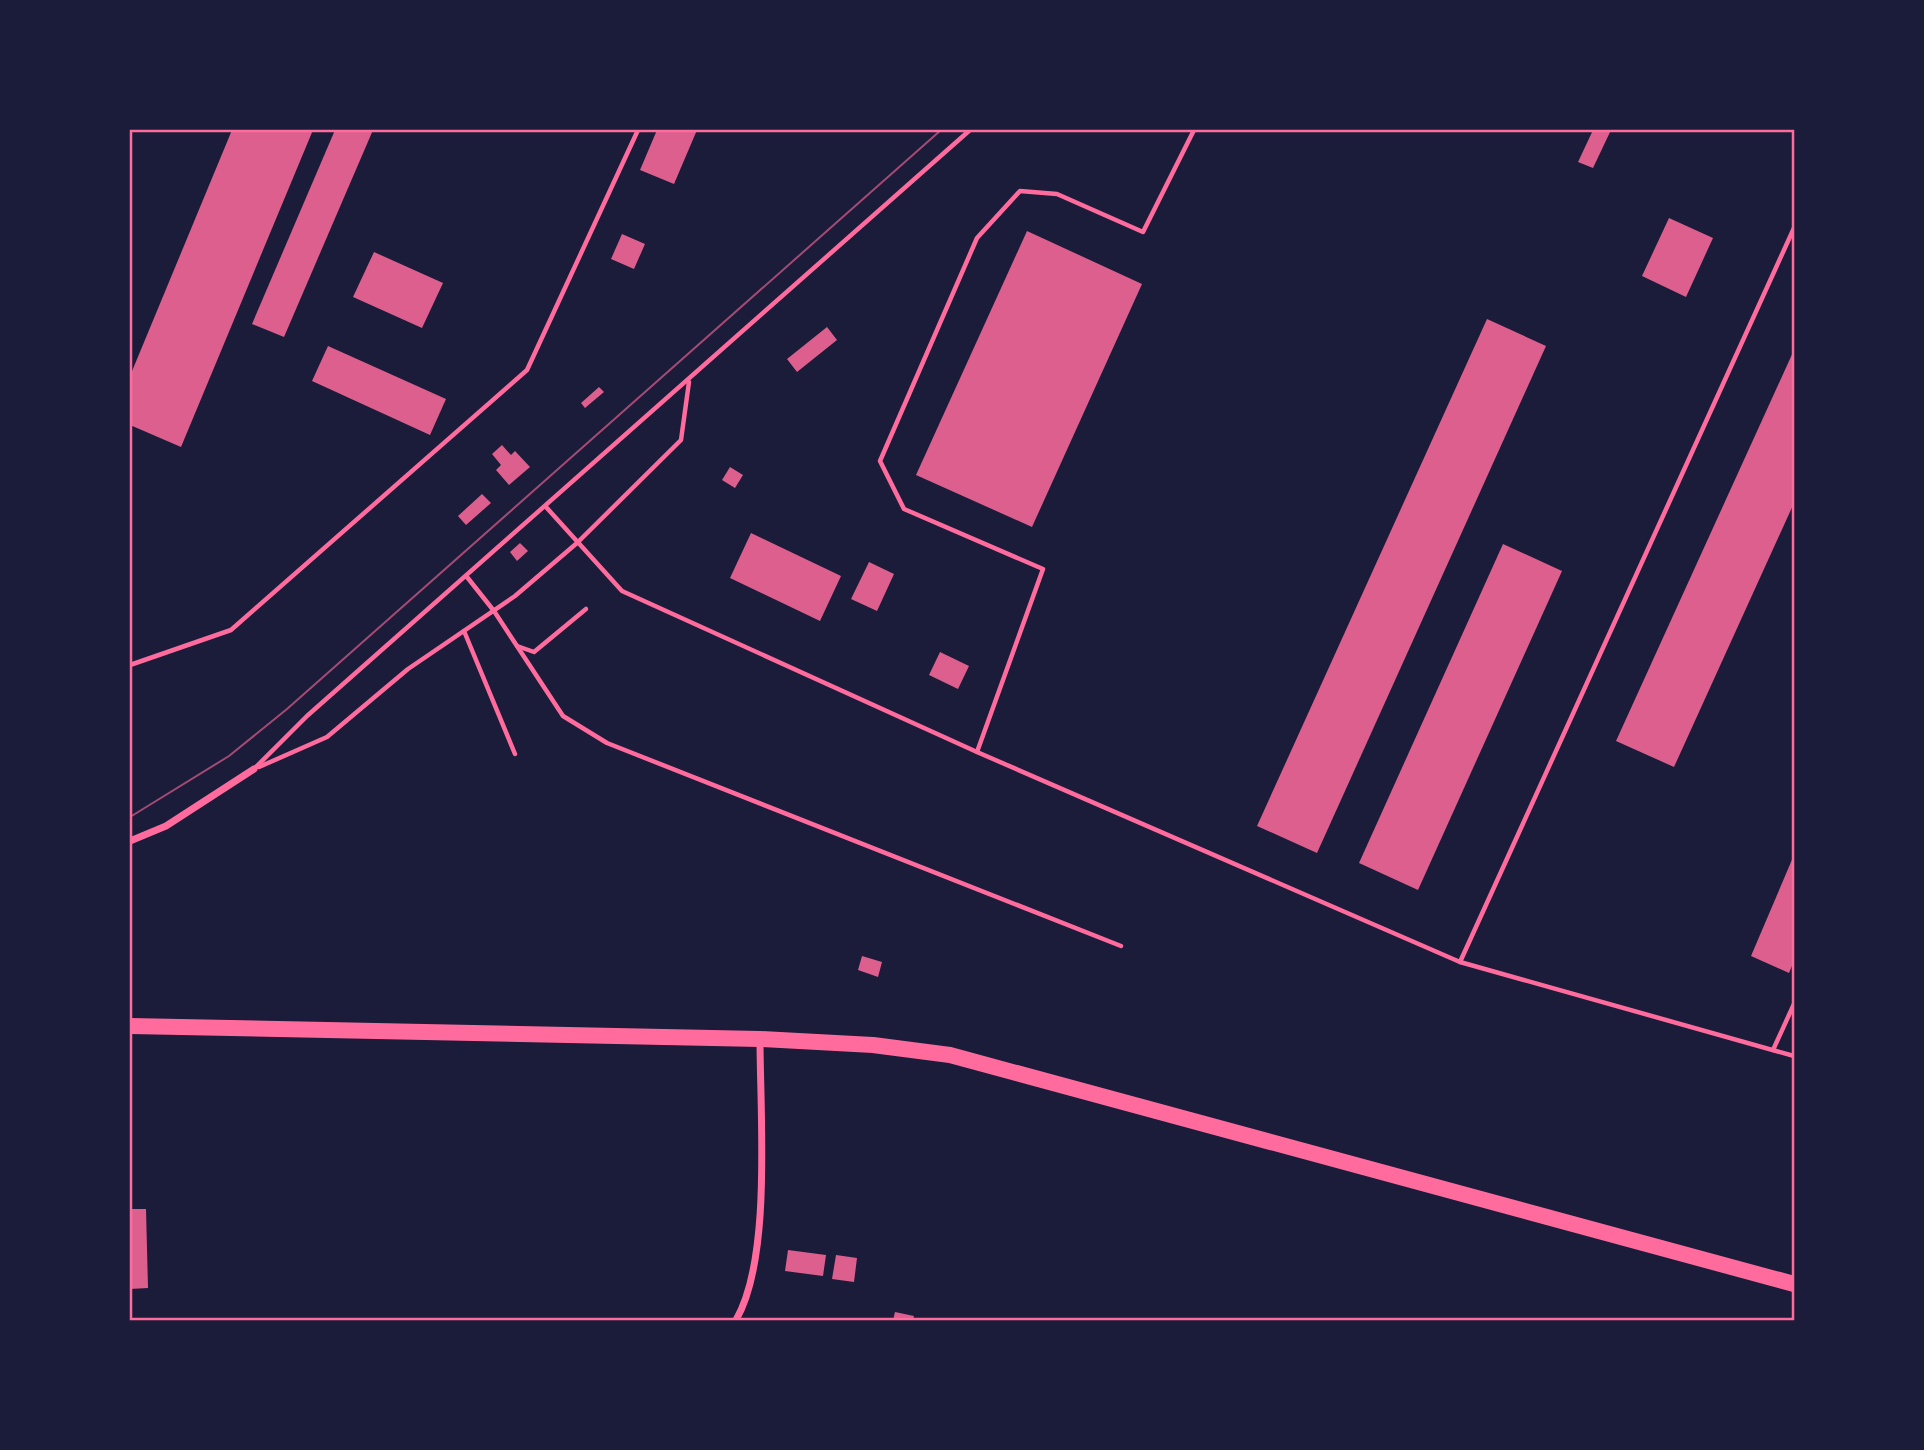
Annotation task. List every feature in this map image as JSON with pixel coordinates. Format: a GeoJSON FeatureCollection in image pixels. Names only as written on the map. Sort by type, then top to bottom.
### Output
{"type":"FeatureCollection","features":[{"type":"Feature","properties":{"kind":"main road"},"geometry":{"type":"LineString","coordinates":[[134,1026],[760,1040],[873,1045],[950,1055],[1794,1284]]}},
{"type":"Feature","properties":{"kind":"street"},"geometry":{"type":"LineString","coordinates":[[130,841],[166,826],[254,769]]}},
{"type":"Feature","properties":{"kind":"street"},"geometry":{"type":"LineString","coordinates":[[736,1321],[747,1302],[761,1213],[760,1040]]}},
{"type":"Feature","properties":{"kind":"lane"},"geometry":{"type":"LineString","coordinates":[[130,665],[231,630],[527,370],[638,130]]}},
{"type":"Feature","properties":{"kind":"lane"},"geometry":{"type":"LineString","coordinates":[[254,769],[307,716],[970,130]]}},
{"type":"Feature","properties":{"kind":"lane"},"geometry":{"type":"LineString","coordinates":[[977,752],[1043,569],[904,509],[880,461],[977,238],[1020,191],[1057,194],[1143,232],[1194,130]]}},
{"type":"Feature","properties":{"kind":"lane"},"geometry":{"type":"LineString","coordinates":[[1460,962],[1794,228]]}},
{"type":"Feature","properties":{"kind":"lane"},"geometry":{"type":"LineString","coordinates":[[254,769],[327,737],[408,669],[494,611],[577,543],[681,440],[689,381]]}},
{"type":"Feature","properties":{"kind":"lane"},"geometry":{"type":"LineString","coordinates":[[546,507],[622,591],[977,752],[1460,962],[1794,1056]]}},
{"type":"Feature","properties":{"kind":"lane"},"geometry":{"type":"LineString","coordinates":[[467,577],[494,611],[563,716],[607,743],[1121,946]]}},
{"type":"Feature","properties":{"kind":"lane"},"geometry":{"type":"LineString","coordinates":[[516,645],[534,652],[586,609]]}},
{"type":"Feature","properties":{"kind":"lane"},"geometry":{"type":"LineString","coordinates":[[464,631],[515,754]]}},
{"type":"Feature","properties":{"kind":"lane"},"geometry":{"type":"LineString","coordinates":[[1773,1050],[1794,1004]]}},
{"type":"Feature","properties":{"kind":"building"},"geometry":{"type":"Polygon","coordinates":[[[232,130],[313,130],[181,447],[130,425],[130,376],[232,130]]]}},
{"type":"Feature","properties":{"kind":"building"},"geometry":{"type":"Polygon","coordinates":[[[335,130],[373,130],[284,337],[252,324],[335,130]]]}},
{"type":"Feature","properties":{"kind":"building"},"geometry":{"type":"Polygon","coordinates":[[[657,130],[697,130],[674,184],[640,170],[657,130]]]}},
{"type":"Feature","properties":{"kind":"building"},"geometry":{"type":"Polygon","coordinates":[[[1593,130],[1611,130],[1593,168],[1578,162],[1593,130]]]}},
{"type":"Feature","properties":{"kind":"building"},"geometry":{"type":"Polygon","coordinates":[[[1669,218],[1713,238],[1686,297],[1642,276],[1669,218]]]}},
{"type":"Feature","properties":{"kind":"building"},"geometry":{"type":"Polygon","coordinates":[[[1027,231],[1142,284],[1032,527],[916,475],[1027,231]]]}},
{"type":"Feature","properties":{"kind":"building"},"geometry":{"type":"Polygon","coordinates":[[[622,234],[645,244],[634,269],[611,259],[622,234]]]}},
{"type":"Feature","properties":{"kind":"building"},"geometry":{"type":"Polygon","coordinates":[[[374,252],[443,283],[422,328],[353,297],[374,252]]]}},
{"type":"Feature","properties":{"kind":"building"},"geometry":{"type":"Polygon","coordinates":[[[1487,319],[1546,346],[1317,853],[1257,826],[1487,319]]]}},
{"type":"Feature","properties":{"kind":"building"},"geometry":{"type":"Polygon","coordinates":[[[827,327],[837,340],[797,372],[787,359],[827,327]]]}},
{"type":"Feature","properties":{"kind":"building"},"geometry":{"type":"Polygon","coordinates":[[[328,346],[446,399],[430,435],[312,381],[328,346]]]}},
{"type":"Feature","properties":{"kind":"building"},"geometry":{"type":"Polygon","coordinates":[[[1794,350],[1794,503],[1674,767],[1616,741],[1794,350]]]}},
{"type":"Feature","properties":{"kind":"building"},"geometry":{"type":"Polygon","coordinates":[[[599,387],[604,392],[585,408],[581,403],[599,387]]]}},
{"type":"Feature","properties":{"kind":"building"},"geometry":{"type":"Polygon","coordinates":[[[502,445],[511,455],[515,451],[530,467],[509,485],[496,470],[501,465],[492,454],[502,445]]]}},
{"type":"Feature","properties":{"kind":"building"},"geometry":{"type":"Polygon","coordinates":[[[730,467],[743,475],[735,488],[722,480],[730,467]]]}},
{"type":"Feature","properties":{"kind":"building"},"geometry":{"type":"Polygon","coordinates":[[[482,494],[491,503],[466,525],[458,516],[482,494]]]}},
{"type":"Feature","properties":{"kind":"building"},"geometry":{"type":"Polygon","coordinates":[[[751,533],[841,576],[820,621],[730,578],[751,533]]]}},
{"type":"Feature","properties":{"kind":"building"},"geometry":{"type":"Polygon","coordinates":[[[520,543],[528,551],[517,561],[510,552],[520,543]]]}},
{"type":"Feature","properties":{"kind":"building"},"geometry":{"type":"Polygon","coordinates":[[[1503,544],[1562,571],[1418,890],[1359,863],[1503,544]]]}},
{"type":"Feature","properties":{"kind":"building"},"geometry":{"type":"Polygon","coordinates":[[[869,562],[894,574],[877,611],[851,599],[869,562]]]}},
{"type":"Feature","properties":{"kind":"building"},"geometry":{"type":"Polygon","coordinates":[[[940,652],[969,666],[958,689],[929,675],[940,652]]]}},
{"type":"Feature","properties":{"kind":"building"},"geometry":{"type":"Polygon","coordinates":[[[1794,855],[1794,961],[1789,973],[1751,956],[1794,855]]]}},
{"type":"Feature","properties":{"kind":"building"},"geometry":{"type":"Polygon","coordinates":[[[862,956],[882,962],[878,977],[858,970],[862,956]]]}},
{"type":"Feature","properties":{"kind":"building"},"geometry":{"type":"Polygon","coordinates":[[[130,1209],[146,1209],[148,1288],[130,1289],[130,1209]]]}},
{"type":"Feature","properties":{"kind":"building"},"geometry":{"type":"Polygon","coordinates":[[[788,1250],[826,1255],[823,1276],[785,1271],[788,1250]]]}},
{"type":"Feature","properties":{"kind":"building"},"geometry":{"type":"Polygon","coordinates":[[[836,1255],[857,1258],[854,1282],[832,1279],[836,1255]]]}},
{"type":"Feature","properties":{"kind":"building"},"geometry":{"type":"Polygon","coordinates":[[[895,1312],[914,1316],[913,1320],[893,1320],[895,1312]]]}},
{"type":"Feature","properties":{"kind":"tram line"},"geometry":{"type":"LineString","coordinates":[[130,817],[229,756],[287,709],[941,130]]}}]}
